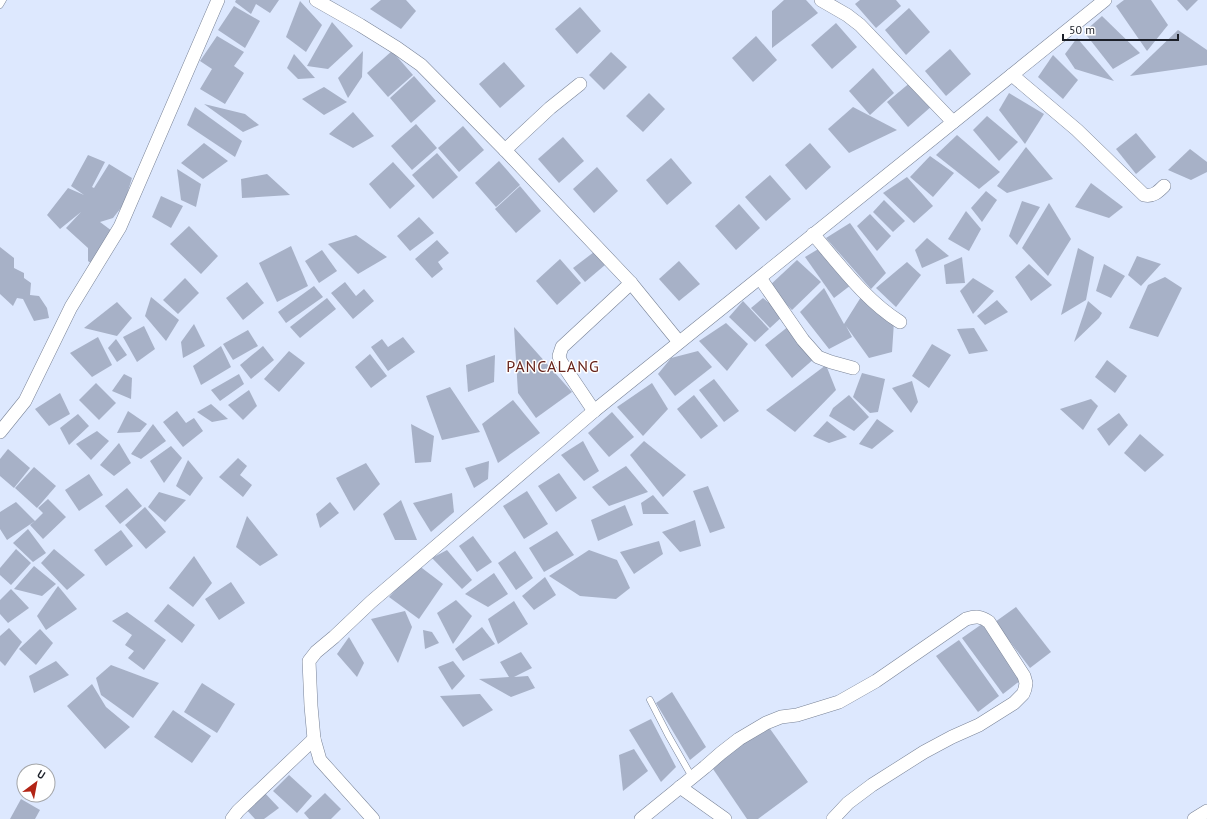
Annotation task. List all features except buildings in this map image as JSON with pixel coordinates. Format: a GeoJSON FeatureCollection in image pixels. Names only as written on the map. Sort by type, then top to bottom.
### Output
{"type":"FeatureCollection","features":[{"type":"Feature","properties":{"kind":"street"},"geometry":{"type":"LineString","coordinates":[[0,432],[25,401],[71,307],[120,227],[218,0]]}},
{"type":"Feature","properties":{"kind":"street"},"geometry":{"type":"LineString","coordinates":[[316,0],[360,25],[421,65],[505,150],[631,283],[679,342]]}},
{"type":"Feature","properties":{"kind":"street"},"geometry":{"type":"LineString","coordinates":[[821,0],[847,15],[860,25],[953,122]]}},
{"type":"Feature","properties":{"kind":"street"},"geometry":{"type":"LineString","coordinates":[[373,819],[320,760],[314,739],[309,662],[316,652],[371,602],[594,411],[1105,0]]}},
{"type":"Feature","properties":{"kind":"street"},"geometry":{"type":"LineString","coordinates":[[1012,75],[1077,130],[1144,195],[1149,196],[1157,193],[1164,186]]}},
{"type":"Feature","properties":{"kind":"street"},"geometry":{"type":"LineString","coordinates":[[505,150],[550,108],[580,84]]}},
{"type":"Feature","properties":{"kind":"street"},"geometry":{"type":"LineString","coordinates":[[813,234],[871,300],[891,317],[900,322]]}},
{"type":"Feature","properties":{"kind":"street"},"geometry":{"type":"LineString","coordinates":[[760,278],[803,340],[818,357],[853,368]]}},
{"type":"Feature","properties":{"kind":"street"},"geometry":{"type":"LineString","coordinates":[[594,411],[560,362],[559,356],[562,347],[631,283]]}},
{"type":"Feature","properties":{"kind":"street"},"geometry":{"type":"LineString","coordinates":[[642,819],[739,739],[766,723],[839,702],[876,681],[966,619],[974,617],[983,618],[989,622],[1024,676],[1026,683],[1022,694],[1014,703],[979,725],[924,752],[872,785],[848,803],[833,819]]}},
{"type":"Feature","properties":{"kind":"street"},"geometry":{"type":"LineString","coordinates":[[232,819],[238,811],[314,739]]}},
{"type":"Feature","properties":{"kind":"street"},"geometry":{"type":"LineString","coordinates":[[680,787],[725,819]]}},
{"type":"Feature","properties":{"kind":"street"},"geometry":{"type":"LineString","coordinates":[[1194,819],[1207,811]]}},
{"type":"Feature","properties":{"kind":"lane"},"geometry":{"type":"LineString","coordinates":[[0,5],[3,0]]}},
{"type":"Feature","properties":{"kind":"lane"},"geometry":{"type":"LineString","coordinates":[[650,700],[692,777]]}},
{"type":"Feature","properties":{"kind":"district","name":"PANCALANG"},"geometry":{"type":"Point","coordinates":[553,366]}}]}
